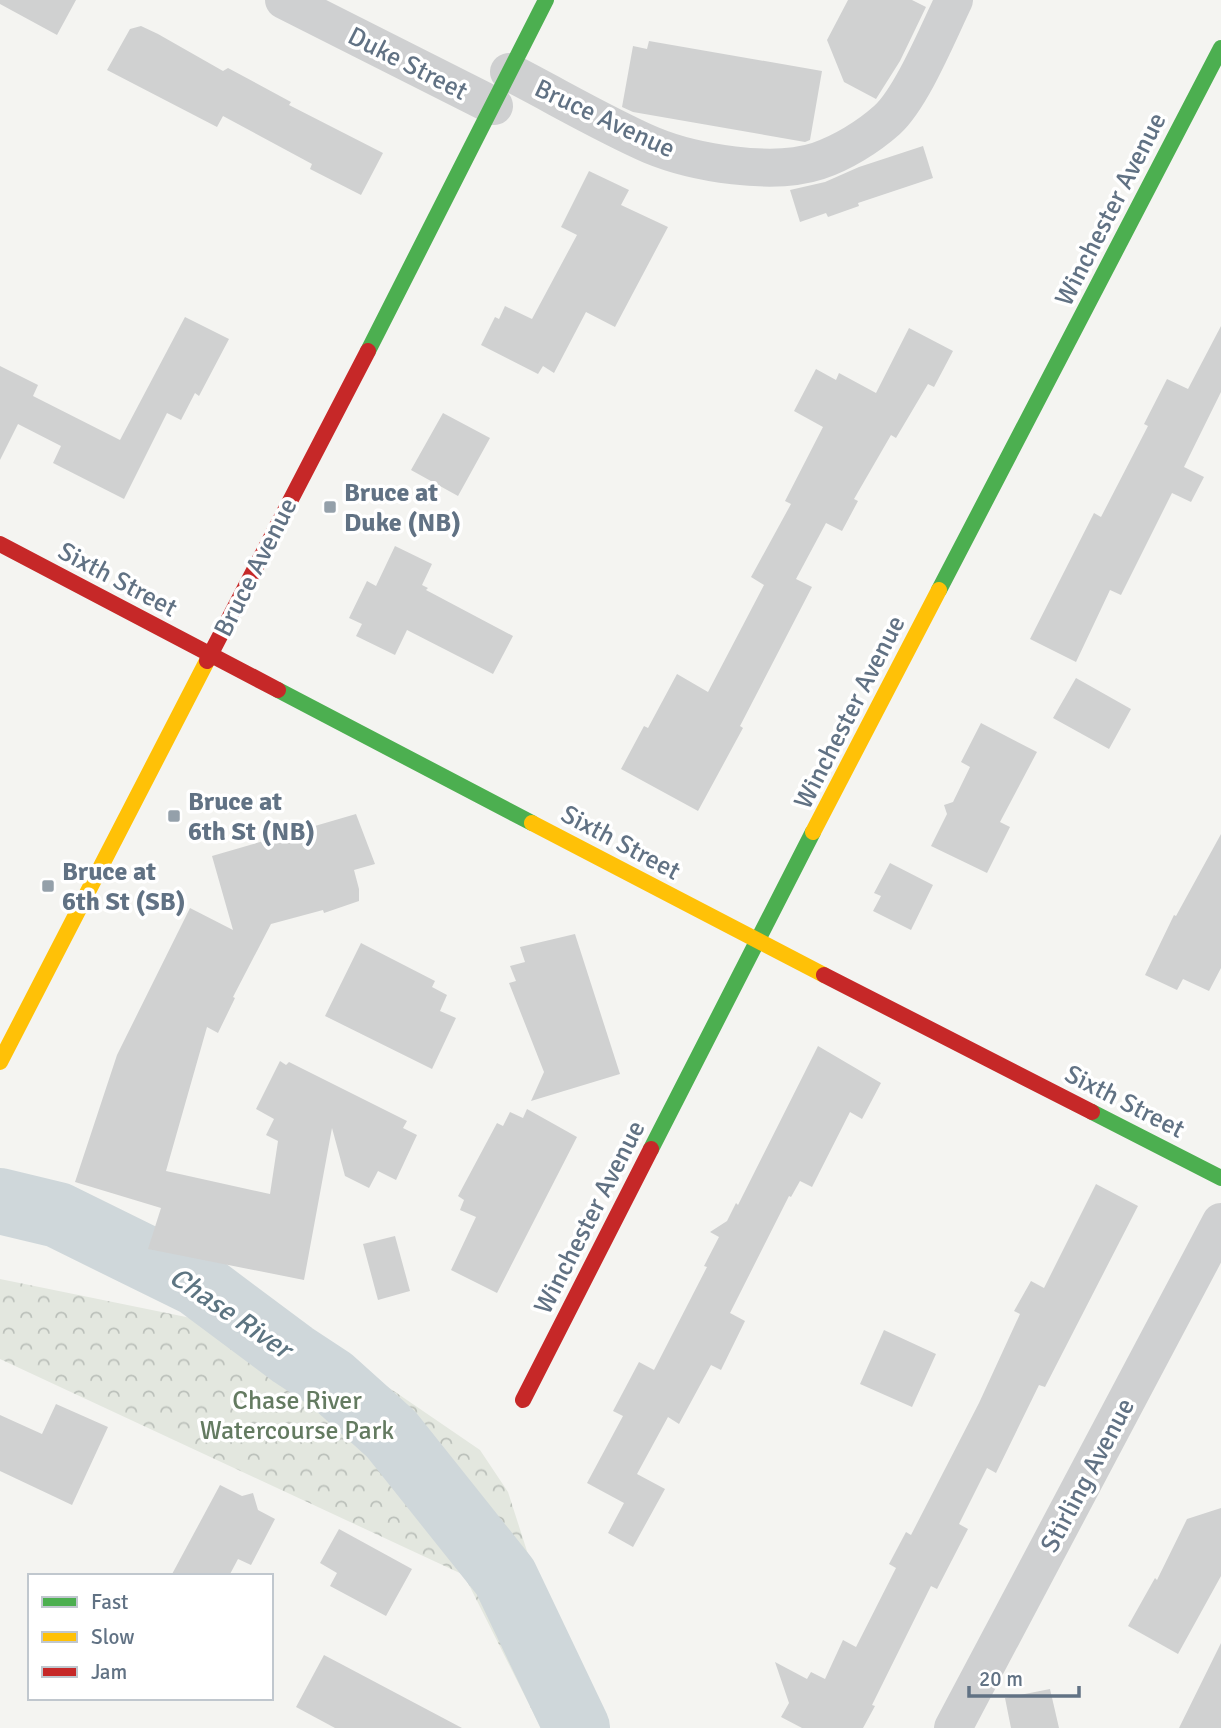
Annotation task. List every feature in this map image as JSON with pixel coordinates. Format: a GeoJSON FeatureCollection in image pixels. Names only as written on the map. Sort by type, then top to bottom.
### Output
{"type":"FeatureCollection","features":[{"type":"Feature","properties":{"kind":"street","name":"Duke Street"},"geometry":{"type":"LineString","coordinates":[[284,0],[501,89]]}},
{"type":"Feature","properties":{"kind":"street","name":"Bruce Avenue"},"geometry":{"type":"LineString","coordinates":[[0,1062],[546,0]]}},
{"type":"Feature","properties":{"kind":"street","name":"Bruce Avenue"},"geometry":{"type":"LineString","coordinates":[[501,89],[652,145],[715,164],[771,168],[817,162],[855,143],[887,120],[906,95],[954,0]]}},
{"type":"Feature","properties":{"kind":"street","name":"Winchester Avenue"},"geometry":{"type":"LineString","coordinates":[[523,1400],[757,941],[1221,48]]}},
{"type":"Feature","properties":{"kind":"street","name":"Sixth Street"},"geometry":{"type":"LineString","coordinates":[[0,544],[757,941],[1221,1178]]}},
{"type":"Feature","properties":{"kind":"street","name":"Stirling Avenue"},"geometry":{"type":"LineString","coordinates":[[953,1728],[1221,1222]]}},
{"type":"Feature","properties":{"kind":"green space","name":"Chase River Watercourse Park"},"geometry":{"type":"Polygon","coordinates":[[[0,1279],[328,1346],[480,1450],[508,1492],[561,1657],[606,1728],[541,1728],[464,1575],[0,1359],[0,1279]]]}},
{"type":"Feature","properties":{"kind":"building"},"geometry":{"type":"Polygon","coordinates":[[[0,0],[76,0],[57,35],[0,4],[0,0]]]}},
{"type":"Feature","properties":{"kind":"building"},"geometry":{"type":"Polygon","coordinates":[[[848,0],[912,0],[926,7],[900,61],[876,99],[844,82],[827,40],[848,0]]]}},
{"type":"Feature","properties":{"kind":"building"},"geometry":{"type":"Polygon","coordinates":[[[141,26],[223,71],[228,68],[291,102],[289,105],[383,153],[361,195],[310,169],[312,164],[223,116],[217,127],[107,70],[130,29],[141,26]]]}},
{"type":"Feature","properties":{"kind":"building"},"geometry":{"type":"Polygon","coordinates":[[[649,41],[822,71],[810,140],[805,142],[633,112],[622,107],[633,46],[647,49],[649,41]]]}},
{"type":"Feature","properties":{"kind":"building"},"geometry":{"type":"Polygon","coordinates":[[[923,146],[933,178],[858,203],[859,206],[828,217],[826,213],[800,222],[790,190],[825,182],[859,167],[923,146]]]}},
{"type":"Feature","properties":{"kind":"building"},"geometry":{"type":"Polygon","coordinates":[[[589,171],[629,190],[621,205],[668,227],[615,327],[586,312],[554,373],[543,366],[538,374],[481,345],[495,317],[499,319],[505,306],[532,319],[577,235],[561,227],[589,171]]]}},
{"type":"Feature","properties":{"kind":"building"},"geometry":{"type":"Polygon","coordinates":[[[185,317],[229,339],[199,396],[195,393],[181,420],[167,413],[124,499],[53,463],[61,446],[18,424],[0,460],[0,366],[38,385],[33,396],[120,440],[185,317]]]}},
{"type":"Feature","properties":{"kind":"building"},"geometry":{"type":"Polygon","coordinates":[[[1221,326],[1221,392],[1184,467],[1204,477],[1191,502],[1172,493],[1121,595],[1110,590],[1076,662],[1030,639],[1094,513],[1101,517],[1148,426],[1144,424],[1167,379],[1188,389],[1221,326]]]}},
{"type":"Feature","properties":{"kind":"building"},"geometry":{"type":"Polygon","coordinates":[[[909,328],[953,351],[934,387],[928,384],[896,438],[891,435],[854,499],[858,501],[842,531],[826,523],[796,579],[812,587],[740,726],[743,728],[698,811],[621,769],[644,726],[648,728],[677,674],[708,692],[764,585],[751,577],[791,504],[785,501],[823,427],[794,411],[816,369],[836,380],[839,373],[876,393],[909,328]]]}},
{"type":"Feature","properties":{"kind":"building"},"geometry":{"type":"Polygon","coordinates":[[[443,413],[490,438],[458,496],[411,470],[443,413]]]}},
{"type":"Feature","properties":{"kind":"building"},"geometry":{"type":"Polygon","coordinates":[[[395,546],[432,564],[422,585],[428,588],[426,590],[513,636],[493,674],[407,630],[395,655],[356,636],[362,624],[349,618],[367,581],[376,586],[395,546]]]}},
{"type":"Feature","properties":{"kind":"building"},"geometry":{"type":"Polygon","coordinates":[[[1076,678],[1131,709],[1109,749],[1053,718],[1076,678]]]}},
{"type":"Feature","properties":{"kind":"building"},"geometry":{"type":"Polygon","coordinates":[[[981,723],[1037,752],[1000,822],[1010,827],[987,873],[931,846],[947,814],[944,805],[953,802],[970,767],[961,762],[981,723]]]}},
{"type":"Feature","properties":{"kind":"building"},"geometry":{"type":"Polygon","coordinates":[[[356,814],[375,864],[354,870],[359,901],[324,913],[323,910],[271,924],[233,997],[235,998],[218,1033],[207,1027],[166,1171],[270,1194],[278,1141],[266,1135],[274,1119],[256,1109],[280,1061],[286,1065],[289,1062],[407,1121],[403,1128],[417,1135],[396,1180],[378,1171],[369,1188],[345,1176],[332,1128],[304,1280],[148,1249],[161,1208],[75,1182],[117,1055],[190,908],[233,930],[212,856],[356,814]]]}},
{"type":"Feature","properties":{"kind":"building"},"geometry":{"type":"Polygon","coordinates":[[[1221,834],[1221,968],[1209,991],[1183,979],[1177,990],[1145,975],[1174,915],[1176,916],[1221,834]]]}},
{"type":"Feature","properties":{"kind":"building"},"geometry":{"type":"Polygon","coordinates":[[[890,863],[933,885],[911,930],[873,911],[881,896],[874,893],[890,863]]]}},
{"type":"Feature","properties":{"kind":"building"},"geometry":{"type":"Polygon","coordinates":[[[575,934],[620,1074],[531,1101],[544,1072],[509,983],[516,981],[510,966],[525,962],[520,947],[575,934]]]}},
{"type":"Feature","properties":{"kind":"building"},"geometry":{"type":"Polygon","coordinates":[[[361,943],[435,981],[432,987],[447,995],[440,1011],[456,1018],[432,1069],[325,1016],[361,943]]]}},
{"type":"Feature","properties":{"kind":"building"},"geometry":{"type":"Polygon","coordinates":[[[818,1046],[881,1083],[862,1119],[850,1112],[812,1187],[800,1181],[791,1197],[789,1196],[730,1313],[745,1321],[721,1370],[711,1365],[679,1424],[668,1417],[637,1474],[665,1489],[633,1547],[608,1533],[624,1503],[587,1483],[623,1416],[613,1411],[639,1362],[654,1370],[707,1267],[704,1266],[719,1237],[710,1232],[727,1221],[736,1203],[738,1205],[818,1046]]]}},
{"type":"Feature","properties":{"kind":"building"},"geometry":{"type":"Polygon","coordinates":[[[527,1109],[577,1137],[497,1293],[451,1270],[476,1217],[460,1210],[464,1200],[458,1196],[497,1123],[503,1126],[510,1112],[523,1118],[527,1109]]]}},
{"type":"Feature","properties":{"kind":"building"},"geometry":{"type":"Polygon","coordinates":[[[1096,1184],[1138,1206],[1045,1387],[1039,1385],[996,1473],[987,1468],[959,1524],[968,1529],[937,1589],[931,1586],[863,1728],[802,1728],[781,1717],[789,1703],[775,1662],[807,1679],[811,1672],[825,1679],[843,1640],[856,1647],[896,1568],[889,1564],[906,1532],[911,1535],[979,1403],[1020,1314],[1014,1311],[1031,1281],[1044,1288],[1096,1184]]]}},
{"type":"Feature","properties":{"kind":"building"},"geometry":{"type":"Polygon","coordinates":[[[395,1236],[410,1291],[378,1300],[363,1244],[395,1236]]]}},
{"type":"Feature","properties":{"kind":"building"},"geometry":{"type":"Polygon","coordinates":[[[884,1330],[936,1354],[912,1407],[860,1384],[884,1330]]]}},
{"type":"Feature","properties":{"kind":"building"},"geometry":{"type":"Polygon","coordinates":[[[56,1404],[108,1427],[72,1505],[0,1471],[0,1415],[42,1434],[56,1404]]]}},
{"type":"Feature","properties":{"kind":"building"},"geometry":{"type":"Polygon","coordinates":[[[220,1485],[242,1496],[253,1493],[258,1510],[275,1519],[251,1565],[238,1559],[230,1574],[172,1574],[220,1485]]]}},
{"type":"Feature","properties":{"kind":"building"},"geometry":{"type":"Polygon","coordinates":[[[1221,1508],[1221,1576],[1178,1654],[1128,1626],[1155,1578],[1157,1580],[1187,1519],[1221,1508]]]}},
{"type":"Feature","properties":{"kind":"building"},"geometry":{"type":"Polygon","coordinates":[[[339,1529],[412,1569],[386,1616],[330,1586],[337,1573],[320,1563],[339,1529]]]}},
{"type":"Feature","properties":{"kind":"building"},"geometry":{"type":"Polygon","coordinates":[[[1221,1643],[1221,1728],[1179,1728],[1221,1643]]]}},
{"type":"Feature","properties":{"kind":"building"},"geometry":{"type":"Polygon","coordinates":[[[324,1655],[462,1728],[335,1728],[296,1707],[324,1655]]]}},
{"type":"Feature","properties":{"kind":"building"},"geometry":{"type":"Polygon","coordinates":[[[1050,1689],[1059,1728],[1011,1728],[1005,1698],[1050,1689]]]}},
{"type":"Feature","properties":{"kind":"waterway","name":"Chase River"},"geometry":{"type":"LineString","coordinates":[[0,1201],[58,1215],[198,1284],[331,1380],[391,1434],[505,1577],[577,1728]]}},
{"type":"Feature","properties":{"kind":"traffic: fast"},"geometry":{"type":"LineString","coordinates":[[368,351],[546,0]]}},
{"type":"Feature","properties":{"kind":"traffic: fast"},"geometry":{"type":"LineString","coordinates":[[939,590],[1221,48]]}},
{"type":"Feature","properties":{"kind":"traffic: fast"},"geometry":{"type":"LineString","coordinates":[[278,690],[532,823]]}},
{"type":"Feature","properties":{"kind":"traffic: fast"},"geometry":{"type":"LineString","coordinates":[[651,1149],[813,832]]}},
{"type":"Feature","properties":{"kind":"traffic: fast"},"geometry":{"type":"LineString","coordinates":[[1092,1112],[1221,1178]]}},
{"type":"Feature","properties":{"kind":"traffic: slow"},"geometry":{"type":"LineString","coordinates":[[813,832],[939,590]]}},
{"type":"Feature","properties":{"kind":"traffic: slow"},"geometry":{"type":"LineString","coordinates":[[0,1062],[207,661]]}},
{"type":"Feature","properties":{"kind":"traffic: slow"},"geometry":{"type":"LineString","coordinates":[[532,823],[824,975]]}},
{"type":"Feature","properties":{"kind":"traffic: jam"},"geometry":{"type":"LineString","coordinates":[[207,661],[368,351]]}},
{"type":"Feature","properties":{"kind":"traffic: jam"},"geometry":{"type":"LineString","coordinates":[[0,544],[278,690]]}},
{"type":"Feature","properties":{"kind":"traffic: jam"},"geometry":{"type":"LineString","coordinates":[[824,975],[1092,1112]]}},
{"type":"Feature","properties":{"kind":"traffic: jam"},"geometry":{"type":"LineString","coordinates":[[523,1400],[651,1149]]}},
{"type":"Feature","properties":{"kind":"place","name":"Bruce at Duke (NB)"},"geometry":{"type":"Point","coordinates":[330,507]}},
{"type":"Feature","properties":{"kind":"place","name":"Bruce at 6th St (NB)"},"geometry":{"type":"Point","coordinates":[174,816]}},
{"type":"Feature","properties":{"kind":"place","name":"Bruce at 6th St (SB)"},"geometry":{"type":"Point","coordinates":[48,886]}}]}
